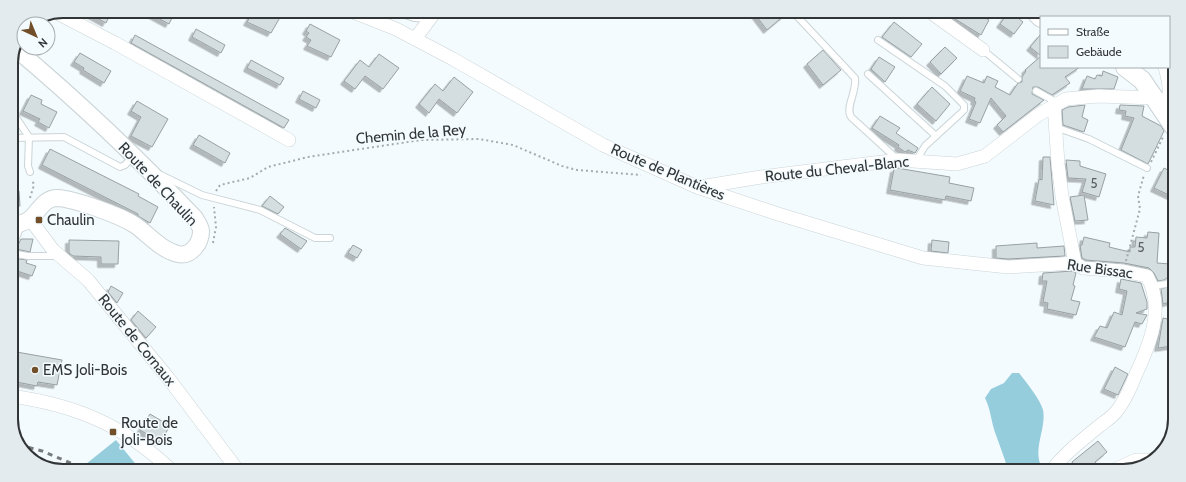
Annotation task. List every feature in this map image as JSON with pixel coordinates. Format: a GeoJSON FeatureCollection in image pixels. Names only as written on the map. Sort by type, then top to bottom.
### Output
{"type":"FeatureCollection","features":[{"type":"Feature","properties":{"kind":"main road"},"geometry":{"type":"LineString","coordinates":[[1126,68],[1142,80],[1165,114]]}},
{"type":"Feature","properties":{"kind":"street"},"geometry":{"type":"LineString","coordinates":[[65,18],[115,43],[289,140]]}},
{"type":"Feature","properties":{"kind":"street","name":"Route de Plantières"},"geometry":{"type":"LineString","coordinates":[[370,18],[454,59],[603,145],[697,187],[778,214],[923,258],[1008,267]]}},
{"type":"Feature","properties":{"kind":"street"},"geometry":{"type":"LineString","coordinates":[[415,39],[431,18]]}},
{"type":"Feature","properties":{"kind":"street"},"geometry":{"type":"LineString","coordinates":[[939,18],[983,50]]}},
{"type":"Feature","properties":{"kind":"street","name":"Route de Chaulin"},"geometry":{"type":"LineString","coordinates":[[21,222],[48,200],[56,198],[103,210],[134,225],[163,247],[179,254],[190,252],[196,246],[200,239],[201,230],[194,218],[133,156],[60,86],[23,56]]}},
{"type":"Feature","properties":{"kind":"street"},"geometry":{"type":"LineString","coordinates":[[1166,68],[1168,80]]}},
{"type":"Feature","properties":{"kind":"street"},"geometry":{"type":"LineString","coordinates":[[1075,263],[1062,196],[1055,127],[1056,104],[1078,97],[1165,114],[1168,101]]}},
{"type":"Feature","properties":{"kind":"street","name":"Route du Cheval-Blanc"},"geometry":{"type":"LineString","coordinates":[[697,187],[761,177],[898,160],[958,164],[985,156],[1056,104]]}},
{"type":"Feature","properties":{"kind":"street","name":"Route de Cornaux"},"geometry":{"type":"LineString","coordinates":[[21,222],[37,231],[59,256],[88,280],[169,379],[233,464]]}},
{"type":"Feature","properties":{"kind":"street","name":"Rue Bissac"},"geometry":{"type":"LineString","coordinates":[[1008,267],[1075,263],[1083,268],[1123,271],[1147,276],[1153,286],[1156,307],[1149,344],[1129,391],[1116,412],[1073,447],[1059,464]]}},
{"type":"Feature","properties":{"kind":"street"},"geometry":{"type":"LineString","coordinates":[[18,397],[66,406],[95,417],[151,451],[165,464]]}},
{"type":"Feature","properties":{"kind":"street"},"geometry":{"type":"LineString","coordinates":[[1127,464],[1136,460],[1141,460]]}},
{"type":"Feature","properties":{"kind":"lane"},"geometry":{"type":"LineString","coordinates":[[799,18],[855,78],[855,91],[849,106],[849,113],[851,116],[898,160]]}},
{"type":"Feature","properties":{"kind":"lane"},"geometry":{"type":"LineString","coordinates":[[878,40],[945,86],[964,105],[964,110],[925,146],[916,161]]}},
{"type":"Feature","properties":{"kind":"lane"},"geometry":{"type":"LineString","coordinates":[[983,50],[1018,79]]}},
{"type":"Feature","properties":{"kind":"lane"},"geometry":{"type":"LineString","coordinates":[[868,74],[936,136]]}},
{"type":"Feature","properties":{"kind":"lane"},"geometry":{"type":"LineString","coordinates":[[1036,91],[1056,104]]}},
{"type":"Feature","properties":{"kind":"lane"},"geometry":{"type":"LineString","coordinates":[[18,120],[30,137],[28,166],[30,172]]}},
{"type":"Feature","properties":{"kind":"lane"},"geometry":{"type":"LineString","coordinates":[[1055,127],[1089,139],[1147,168]]}},
{"type":"Feature","properties":{"kind":"lane"},"geometry":{"type":"LineString","coordinates":[[18,138],[64,137],[120,167],[125,165],[133,156]]}},
{"type":"Feature","properties":{"kind":"lane"},"geometry":{"type":"LineString","coordinates":[[146,169],[202,195],[260,210],[315,238],[330,238]]}},
{"type":"Feature","properties":{"kind":"lane"},"geometry":{"type":"LineString","coordinates":[[18,254],[28,256],[59,256]]}},
{"type":"Feature","properties":{"kind":"lane"},"geometry":{"type":"LineString","coordinates":[[1153,286],[1168,283]]}},
{"type":"Feature","properties":{"kind":"path"},"geometry":{"type":"LineString","coordinates":[[1123,271],[1140,210],[1138,196],[1140,184],[1147,168],[1165,114]]}},
{"type":"Feature","properties":{"kind":"path","name":"Chemin de la Rey"},"geometry":{"type":"LineString","coordinates":[[213,198],[214,192],[220,185],[250,178],[268,167],[308,157],[421,140],[479,138],[513,145],[562,166],[577,170],[644,176]]}},
{"type":"Feature","properties":{"kind":"path"},"geometry":{"type":"LineString","coordinates":[[30,172],[34,185],[30,199]]}},
{"type":"Feature","properties":{"kind":"shaded area"},"geometry":{"type":"Polygon","coordinates":[[[1012,373],[1019,373],[1036,396],[1043,410],[1044,417],[1038,456],[1040,464],[1006,464],[985,398],[991,389],[1004,383],[1012,373]]]}},
{"type":"Feature","properties":{"kind":"shaded area"},"geometry":{"type":"Polygon","coordinates":[[[116,440],[136,464],[86,464],[116,440]]]}},
{"type":"Feature","properties":{"kind":"building"},"geometry":{"type":"Polygon","coordinates":[[[97,18],[108,18],[106,23],[97,18]]]}},
{"type":"Feature","properties":{"kind":"building"},"geometry":{"type":"Polygon","coordinates":[[[158,18],[172,18],[169,24],[158,18]]]}},
{"type":"Feature","properties":{"kind":"building"},"geometry":{"type":"Polygon","coordinates":[[[249,18],[280,18],[271,33],[247,22],[249,18]]]}},
{"type":"Feature","properties":{"kind":"building"},"geometry":{"type":"Polygon","coordinates":[[[758,18],[781,18],[767,30],[758,18]]]}},
{"type":"Feature","properties":{"kind":"building"},"geometry":{"type":"Polygon","coordinates":[[[953,18],[985,18],[989,20],[981,35],[953,18]]]}},
{"type":"Feature","properties":{"kind":"building"},"geometry":{"type":"Polygon","coordinates":[[[1004,18],[1018,18],[1023,22],[1014,34],[1000,24],[1004,18]]]}},
{"type":"Feature","properties":{"kind":"building"},"geometry":{"type":"Polygon","coordinates":[[[894,22],[922,44],[911,57],[882,37],[894,22]]]}},
{"type":"Feature","properties":{"kind":"building"},"geometry":{"type":"Polygon","coordinates":[[[310,24],[340,40],[331,57],[307,46],[311,40],[306,37],[309,33],[306,31],[310,24]]]}},
{"type":"Feature","properties":{"kind":"building"},"geometry":{"type":"Polygon","coordinates":[[[196,29],[225,45],[221,53],[192,37],[196,29]]]}},
{"type":"Feature","properties":{"kind":"building"},"geometry":{"type":"Polygon","coordinates":[[[135,35],[289,120],[284,128],[131,43],[135,35]]]}},
{"type":"Feature","properties":{"kind":"building"},"geometry":{"type":"Polygon","coordinates":[[[1040,35],[1040,55],[1030,47],[1040,35]]]}},
{"type":"Feature","properties":{"kind":"building"},"geometry":{"type":"Polygon","coordinates":[[[945,47],[957,58],[941,74],[930,62],[945,47]]]}},
{"type":"Feature","properties":{"kind":"building"},"geometry":{"type":"Polygon","coordinates":[[[823,50],[841,70],[823,85],[807,64],[823,50]]]}},
{"type":"Feature","properties":{"kind":"building"},"geometry":{"type":"Polygon","coordinates":[[[80,53],[111,71],[104,83],[83,70],[84,68],[74,62],[80,53]]]}},
{"type":"Feature","properties":{"kind":"building"},"geometry":{"type":"Polygon","coordinates":[[[379,54],[399,68],[383,89],[365,76],[355,89],[344,81],[360,60],[369,67],[379,54]]]}},
{"type":"Feature","properties":{"kind":"building"},"geometry":{"type":"Polygon","coordinates":[[[879,57],[895,67],[885,82],[871,69],[879,57]]]}},
{"type":"Feature","properties":{"kind":"building"},"geometry":{"type":"Polygon","coordinates":[[[1040,57],[1040,68],[1078,68],[1065,77],[1070,83],[1052,95],[1038,87],[1033,87],[1032,94],[1044,100],[1003,132],[997,125],[1006,116],[991,98],[980,123],[969,119],[976,102],[974,101],[975,98],[960,91],[967,76],[984,83],[987,76],[998,81],[995,87],[1010,95],[1018,83],[1022,82],[1022,77],[1026,71],[1025,70],[1040,57]]]}},
{"type":"Feature","properties":{"kind":"building"},"geometry":{"type":"Polygon","coordinates":[[[251,60],[284,78],[280,85],[247,68],[251,60]]]}},
{"type":"Feature","properties":{"kind":"building"},"geometry":{"type":"Polygon","coordinates":[[[1103,71],[1118,77],[1114,89],[1082,89],[1087,76],[1095,79],[1097,75],[1102,76],[1103,71]]]}},
{"type":"Feature","properties":{"kind":"building"},"geometry":{"type":"Polygon","coordinates":[[[454,77],[473,92],[457,113],[439,99],[429,113],[419,104],[435,84],[443,91],[454,77]]]}},
{"type":"Feature","properties":{"kind":"building"},"geometry":{"type":"Polygon","coordinates":[[[932,87],[950,104],[936,121],[917,104],[932,87]]]}},
{"type":"Feature","properties":{"kind":"building"},"geometry":{"type":"Polygon","coordinates":[[[303,91],[320,100],[316,108],[299,99],[303,91]]]}},
{"type":"Feature","properties":{"kind":"building"},"geometry":{"type":"Polygon","coordinates":[[[31,95],[42,100],[41,104],[57,112],[49,128],[38,122],[40,119],[23,111],[31,95]]]}},
{"type":"Feature","properties":{"kind":"building"},"geometry":{"type":"Polygon","coordinates":[[[137,101],[168,119],[152,147],[131,136],[141,117],[131,111],[137,101]]]}},
{"type":"Feature","properties":{"kind":"building"},"geometry":{"type":"Polygon","coordinates":[[[1085,105],[1082,117],[1088,120],[1084,132],[1063,125],[1062,110],[1068,107],[1085,105]]]}},
{"type":"Feature","properties":{"kind":"building"},"geometry":{"type":"Polygon","coordinates":[[[1120,105],[1144,106],[1142,116],[1161,126],[1164,131],[1148,164],[1121,150],[1134,118],[1125,116],[1126,111],[1119,110],[1120,105]]]}},
{"type":"Feature","properties":{"kind":"building"},"geometry":{"type":"Polygon","coordinates":[[[880,116],[900,128],[896,133],[918,148],[915,153],[908,150],[905,152],[898,147],[899,145],[872,128],[880,116]]]}},
{"type":"Feature","properties":{"kind":"building"},"geometry":{"type":"Polygon","coordinates":[[[199,135],[230,153],[225,163],[193,145],[199,135]]]}},
{"type":"Feature","properties":{"kind":"building"},"geometry":{"type":"Polygon","coordinates":[[[50,149],[139,194],[138,196],[158,207],[150,223],[138,216],[138,214],[42,165],[50,149]]]}},
{"type":"Feature","properties":{"kind":"building"},"geometry":{"type":"Polygon","coordinates":[[[1043,157],[1050,157],[1054,205],[1035,201],[1039,179],[1042,180],[1043,157]]]}},
{"type":"Feature","properties":{"kind":"building"},"geometry":{"type":"Polygon","coordinates":[[[1066,160],[1080,161],[1080,166],[1106,174],[1099,197],[1082,192],[1086,179],[1068,178],[1066,160]]]}},
{"type":"Feature","properties":{"kind":"building"},"geometry":{"type":"Polygon","coordinates":[[[897,168],[950,177],[949,183],[974,188],[971,201],[946,196],[945,200],[890,190],[894,169],[897,168]]]}},
{"type":"Feature","properties":{"kind":"building"},"geometry":{"type":"Polygon","coordinates":[[[1164,168],[1168,170],[1168,195],[1154,188],[1164,168]]]}},
{"type":"Feature","properties":{"kind":"building"},"geometry":{"type":"Polygon","coordinates":[[[18,191],[19,191],[20,206],[18,206],[18,191]]]}},
{"type":"Feature","properties":{"kind":"building"},"geometry":{"type":"Polygon","coordinates":[[[1084,195],[1088,220],[1075,221],[1070,197],[1084,195]]]}},
{"type":"Feature","properties":{"kind":"building"},"geometry":{"type":"Polygon","coordinates":[[[270,196],[284,207],[278,214],[262,206],[270,196]]]}},
{"type":"Feature","properties":{"kind":"building"},"geometry":{"type":"Polygon","coordinates":[[[285,228],[307,241],[301,249],[280,234],[285,228]]]}},
{"type":"Feature","properties":{"kind":"building"},"geometry":{"type":"Polygon","coordinates":[[[1148,232],[1159,233],[1157,263],[1168,264],[1168,277],[1164,280],[1158,281],[1154,273],[1149,268],[1124,263],[1086,260],[1082,258],[1080,245],[1082,245],[1084,237],[1110,243],[1109,247],[1130,252],[1130,247],[1135,247],[1136,237],[1147,238],[1148,232]]]}},
{"type":"Feature","properties":{"kind":"building"},"geometry":{"type":"Polygon","coordinates":[[[21,239],[33,239],[30,252],[18,249],[18,245],[21,239]]]}},
{"type":"Feature","properties":{"kind":"building"},"geometry":{"type":"Polygon","coordinates":[[[69,240],[119,241],[118,264],[101,264],[101,257],[73,256],[69,253],[69,240]]]}},
{"type":"Feature","properties":{"kind":"building"},"geometry":{"type":"Polygon","coordinates":[[[932,240],[949,242],[948,253],[931,251],[932,240]]]}},
{"type":"Feature","properties":{"kind":"building"},"geometry":{"type":"Polygon","coordinates":[[[1037,243],[1037,248],[1064,246],[1065,256],[1008,259],[996,258],[996,246],[1037,243]]]}},
{"type":"Feature","properties":{"kind":"building"},"geometry":{"type":"Polygon","coordinates":[[[353,245],[362,250],[357,258],[348,253],[353,245]]]}},
{"type":"Feature","properties":{"kind":"building"},"geometry":{"type":"Polygon","coordinates":[[[18,259],[27,260],[26,263],[36,266],[32,276],[18,271],[18,259]]]}},
{"type":"Feature","properties":{"kind":"building"},"geometry":{"type":"Polygon","coordinates":[[[1073,271],[1076,273],[1073,285],[1075,286],[1071,300],[1080,302],[1076,315],[1047,309],[1048,303],[1043,302],[1047,281],[1042,281],[1043,273],[1073,271]]]}},
{"type":"Feature","properties":{"kind":"building"},"geometry":{"type":"Polygon","coordinates":[[[1121,279],[1141,283],[1147,302],[1147,309],[1136,313],[1147,315],[1142,324],[1135,322],[1125,347],[1094,337],[1100,326],[1107,328],[1114,312],[1122,315],[1127,291],[1119,289],[1121,279]]]}},
{"type":"Feature","properties":{"kind":"building"},"geometry":{"type":"Polygon","coordinates":[[[111,286],[123,293],[117,303],[108,292],[111,286]]]}},
{"type":"Feature","properties":{"kind":"building"},"geometry":{"type":"Polygon","coordinates":[[[1168,287],[1168,302],[1163,304],[1161,289],[1168,287]]]}},
{"type":"Feature","properties":{"kind":"building"},"geometry":{"type":"Polygon","coordinates":[[[138,311],[156,327],[146,338],[131,320],[138,311]]]}},
{"type":"Feature","properties":{"kind":"building"},"geometry":{"type":"Polygon","coordinates":[[[1163,318],[1168,319],[1168,347],[1158,348],[1163,318]]]}},
{"type":"Feature","properties":{"kind":"building","name":"EMS Joli-Bois"},"geometry":{"type":"Polygon","coordinates":[[[18,352],[62,360],[57,385],[38,382],[37,386],[18,382],[18,352]]]}},
{"type":"Feature","properties":{"kind":"building"},"geometry":{"type":"Polygon","coordinates":[[[1115,367],[1128,374],[1118,395],[1104,389],[1115,367]]]}},
{"type":"Feature","properties":{"kind":"building"},"geometry":{"type":"Polygon","coordinates":[[[150,414],[170,426],[160,442],[140,430],[150,414]]]}},
{"type":"Feature","properties":{"kind":"building"},"geometry":{"type":"Polygon","coordinates":[[[1098,441],[1107,452],[1095,462],[1096,464],[1074,464],[1072,462],[1098,441]]]}},
{"type":"Feature","properties":{"kind":"railway"},"geometry":{"type":"LineString","coordinates":[[27,447],[42,451],[73,464]]}},
{"type":"Feature","properties":{"kind":"place","name":"Chaulin"},"geometry":{"type":"Point","coordinates":[39,220]}},
{"type":"Feature","properties":{"kind":"place","name":"EMS Joli-Bois"},"geometry":{"type":"Point","coordinates":[35,370]}},
{"type":"Feature","properties":{"kind":"place","name":"Route de Joli-Bois"},"geometry":{"type":"Point","coordinates":[113,432]}}]}
